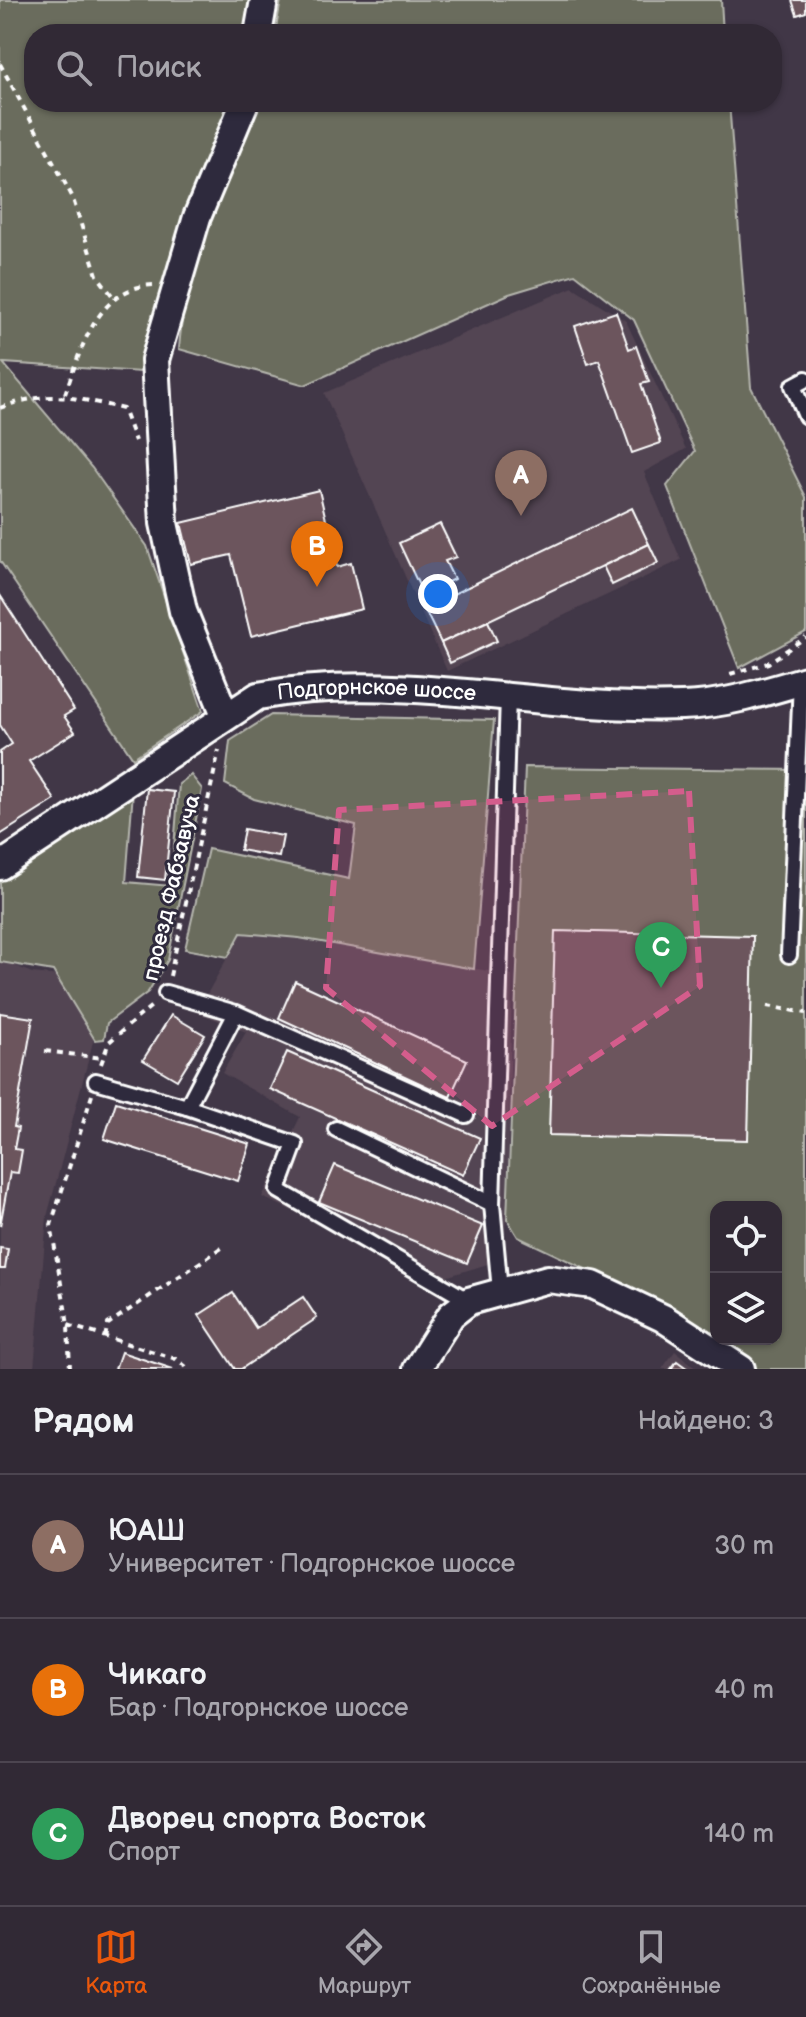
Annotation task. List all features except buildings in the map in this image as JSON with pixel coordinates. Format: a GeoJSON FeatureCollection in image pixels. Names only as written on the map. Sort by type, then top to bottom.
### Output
{"type":"FeatureCollection","features":[{"type":"Feature","properties":{"kind":"street"},"geometry":{"type":"LineString","coordinates":[[260,24],[264,0]]}},
{"type":"Feature","properties":{"kind":"street"},"geometry":{"type":"LineString","coordinates":[[225,715],[183,611],[164,523],[155,360],[197,217],[241,112]]}},
{"type":"Feature","properties":{"kind":"street","name":"Подгорнское шоссе"},"geometry":{"type":"LineString","coordinates":[[0,866],[258,696],[306,687],[508,696],[592,705],[682,706],[715,703],[804,680]]}},
{"type":"Feature","properties":{"kind":"street"},"geometry":{"type":"LineString","coordinates":[[417,1369],[451,1315],[469,1301],[548,1279],[593,1285],[663,1318],[741,1369]]}},
{"type":"Feature","properties":{"kind":"lane"},"geometry":{"type":"LineString","coordinates":[[806,379],[793,386],[806,416]]}},
{"type":"Feature","properties":{"kind":"lane"},"geometry":{"type":"LineString","coordinates":[[789,955],[804,680]]}},
{"type":"Feature","properties":{"kind":"lane"},"geometry":{"type":"LineString","coordinates":[[500,1291],[492,1204],[508,696]]}},
{"type":"Feature","properties":{"kind":"lane"},"geometry":{"type":"LineString","coordinates":[[166,993],[236,1013],[466,1115]]}},
{"type":"Feature","properties":{"kind":"lane"},"geometry":{"type":"LineString","coordinates":[[187,1107],[236,1013]]}},
{"type":"Feature","properties":{"kind":"lane"},"geometry":{"type":"LineString","coordinates":[[96,1081],[187,1107],[295,1144],[278,1190],[469,1301]]}},
{"type":"Feature","properties":{"kind":"lane"},"geometry":{"type":"LineString","coordinates":[[336,1129],[492,1204]]}},
{"type":"Feature","properties":{"kind":"path"},"geometry":{"type":"LineString","coordinates":[[0,64],[24,108]]}},
{"type":"Feature","properties":{"kind":"path"},"geometry":{"type":"LineString","coordinates":[[26,112],[72,196],[97,275],[114,298]]}},
{"type":"Feature","properties":{"kind":"path"},"geometry":{"type":"LineString","coordinates":[[65,394],[83,341],[114,298],[146,286],[177,284]]}},
{"type":"Feature","properties":{"kind":"path"},"geometry":{"type":"LineString","coordinates":[[0,408],[21,400],[65,394],[123,409],[138,452]]}},
{"type":"Feature","properties":{"kind":"path"},"geometry":{"type":"LineString","coordinates":[[716,678],[768,663],[806,637]]}},
{"type":"Feature","properties":{"kind":"path","name":"проезд Фабзавуча"},"geometry":{"type":"LineString","coordinates":[[70,1369],[68,1325],[51,1225],[109,1042],[166,993],[225,715]]}},
{"type":"Feature","properties":{"kind":"path"},"geometry":{"type":"LineString","coordinates":[[767,1006],[806,1013]]}},
{"type":"Feature","properties":{"kind":"path"},"geometry":{"type":"LineString","coordinates":[[45,1051],[102,1058]]}},
{"type":"Feature","properties":{"kind":"path"},"geometry":{"type":"LineString","coordinates":[[105,1337],[108,1324],[226,1245]]}},
{"type":"Feature","properties":{"kind":"path"},"geometry":{"type":"LineString","coordinates":[[68,1325],[176,1359],[189,1369]]}},
{"type":"Feature","properties":{"kind":"highlighted area"},"geometry":{"type":"Polygon","coordinates":[[[689,791],[700,986],[492,1126],[326,988],[339,810],[689,791]]]}},
{"type":"Feature","properties":{"kind":"shaded area"},"geometry":{"type":"Polygon","coordinates":[[[573,287],[626,321],[686,449],[644,472],[681,560],[447,671],[324,393],[573,287]]]}},
{"type":"Feature","properties":{"kind":"shaded area"},"geometry":{"type":"Polygon","coordinates":[[[241,933],[299,938],[512,975],[507,1219],[498,1261],[442,1278],[262,1197],[300,1117],[222,1073],[246,1032],[197,1012],[241,933]]]}},
{"type":"Feature","properties":{"kind":"shaded area"},"geometry":{"type":"Polygon","coordinates":[[[0,959],[32,973],[109,981],[47,1217],[34,1369],[0,1369],[0,959]]]}},
{"type":"Feature","properties":{"kind":"shaded area"},"geometry":{"type":"Polygon","coordinates":[[[675,1351],[698,1369],[662,1369],[675,1351]]]}},
{"type":"Feature","properties":{"kind":"green space"},"geometry":{"type":"Polygon","coordinates":[[[0,0],[255,0],[251,24],[24,24],[24,112],[227,112],[158,305],[141,372],[3,363],[92,468],[147,546],[203,711],[133,758],[0,561],[0,0]]]}},
{"type":"Feature","properties":{"kind":"green space"},"geometry":{"type":"Polygon","coordinates":[[[281,0],[721,0],[722,24],[277,24],[281,0]]]}},
{"type":"Feature","properties":{"kind":"green space"},"geometry":{"type":"Polygon","coordinates":[[[257,112],[730,112],[751,387],[806,497],[806,632],[739,668],[667,486],[695,451],[634,320],[575,274],[509,294],[305,385],[179,349],[189,284],[221,192],[257,112]]]}},
{"type":"Feature","properties":{"kind":"green space"},"geometry":{"type":"Polygon","coordinates":[[[271,715],[494,720],[474,969],[299,938],[241,933],[228,957],[185,949],[208,849],[349,879],[356,825],[254,799],[225,784],[230,741],[271,715]]]}},
{"type":"Feature","properties":{"kind":"green space"},"geometry":{"type":"Polygon","coordinates":[[[525,767],[806,770],[806,1369],[754,1369],[720,1345],[782,1345],[782,1201],[710,1201],[710,1338],[668,1308],[518,1237],[507,1219],[525,767]]]}},
{"type":"Feature","properties":{"kind":"green space"},"geometry":{"type":"Polygon","coordinates":[[[191,775],[202,789],[168,960],[148,992],[107,1023],[104,1039],[95,1040],[53,971],[0,962],[0,879],[133,791],[126,882],[171,886],[179,784],[191,775]]]}},
{"type":"Feature","properties":{"kind":"place","name":"ЮАШ"},"geometry":{"type":"Point","coordinates":[521,516]}},
{"type":"Feature","properties":{"kind":"place","name":"Чикаго"},"geometry":{"type":"Point","coordinates":[317,587]}},
{"type":"Feature","properties":{"kind":"place","name":"Дворец спорта Восток"},"geometry":{"type":"Point","coordinates":[661,988]}}]}
